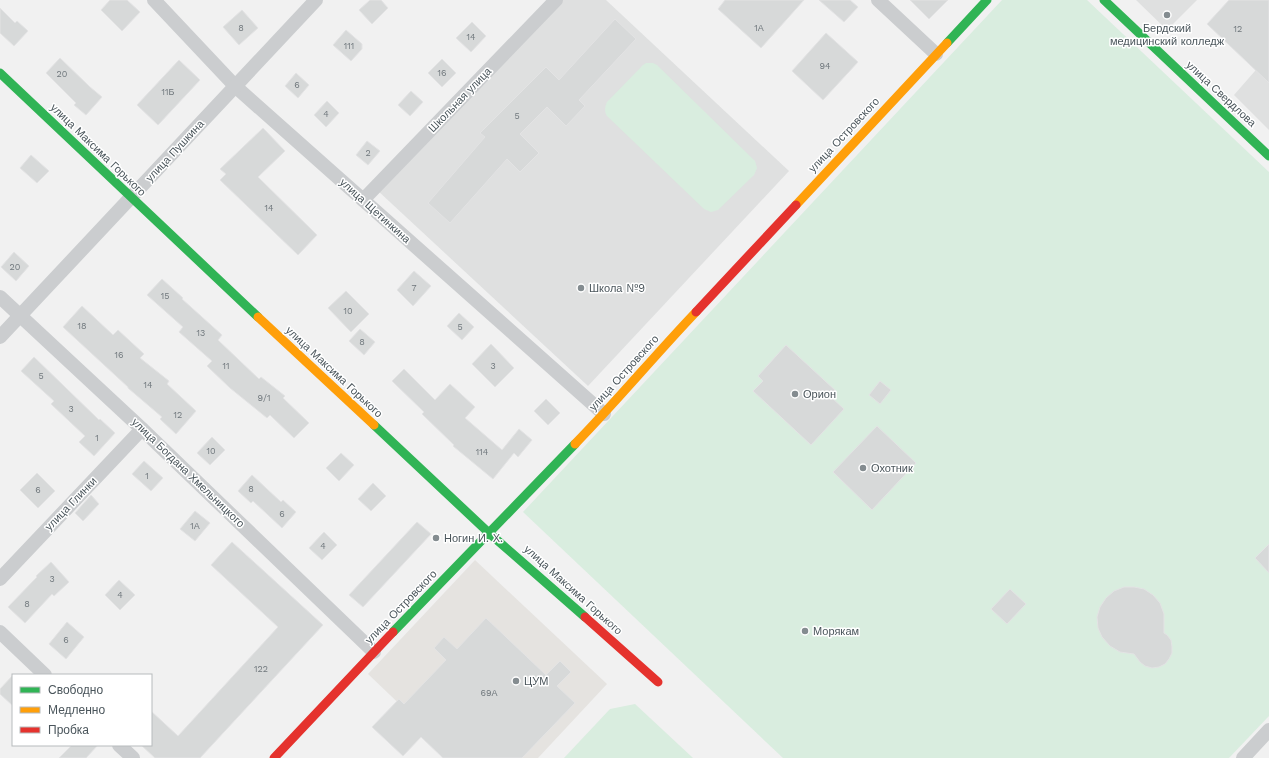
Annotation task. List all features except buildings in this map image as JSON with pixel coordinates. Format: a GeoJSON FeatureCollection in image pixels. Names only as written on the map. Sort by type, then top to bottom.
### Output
{"type":"FeatureCollection","features":[{"type":"Feature","properties":{"kind":"street","name":"улица Щетинкина"},"geometry":{"type":"LineString","coordinates":[[154,0],[236,87],[604,414]]}},
{"type":"Feature","properties":{"kind":"street","name":"улица Пушкина"},"geometry":{"type":"LineString","coordinates":[[0,337],[316,0]]}},
{"type":"Feature","properties":{"kind":"street","name":"Школьная улица"},"geometry":{"type":"LineString","coordinates":[[363,200],[556,0]]}},
{"type":"Feature","properties":{"kind":"street"},"geometry":{"type":"LineString","coordinates":[[878,0],[936,54]]}},
{"type":"Feature","properties":{"kind":"street","name":"улица Островского"},"geometry":{"type":"LineString","coordinates":[[274,758],[374,652],[604,414],[658,352],[987,0]]}},
{"type":"Feature","properties":{"kind":"street","name":"улица Свердлова"},"geometry":{"type":"LineString","coordinates":[[1104,0],[1269,156]]}},
{"type":"Feature","properties":{"kind":"street","name":"улица Максима Горького"},"geometry":{"type":"LineString","coordinates":[[0,73],[130,198],[489,533],[508,548],[658,682]]}},
{"type":"Feature","properties":{"kind":"street","name":"улица Богдана Хмельницкого"},"geometry":{"type":"LineString","coordinates":[[0,297],[142,429],[374,652]]}},
{"type":"Feature","properties":{"kind":"street","name":"улица Глинки"},"geometry":{"type":"LineString","coordinates":[[0,579],[142,429]]}},
{"type":"Feature","properties":{"kind":"street"},"geometry":{"type":"LineString","coordinates":[[0,632],[44,674]]}},
{"type":"Feature","properties":{"kind":"street"},"geometry":{"type":"LineString","coordinates":[[1243,758],[1269,730]]}},
{"type":"Feature","properties":{"kind":"street"},"geometry":{"type":"LineString","coordinates":[[120,746],[133,758]]}},
{"type":"Feature","properties":{"kind":"shaded area","name":"Школа №9"},"geometry":{"type":"Polygon","coordinates":[[[558,0],[606,0],[789,171],[588,386],[377,190],[558,0]]]}},
{"type":"Feature","properties":{"kind":"shaded area","name":"Бердский медицинский колледж"},"geometry":{"type":"Polygon","coordinates":[[[1136,0],[1197,0],[1167,30],[1136,0]]]}},
{"type":"Feature","properties":{"kind":"shaded area"},"geometry":{"type":"Polygon","coordinates":[[[1269,55],[1269,130],[1234,95],[1269,55]]]}},
{"type":"Feature","properties":{"kind":"shaded area"},"geometry":{"type":"Polygon","coordinates":[[[475,560],[607,684],[538,758],[456,758],[368,674],[475,560]]]}},
{"type":"Feature","properties":{"kind":"green space"},"geometry":{"type":"Polygon","coordinates":[[[1002,0],[1087,0],[1269,172],[1269,716],[1229,758],[783,758],[523,512],[1002,0]]]}},
{"type":"Feature","properties":{"kind":"green space"},"geometry":{"type":"Polygon","coordinates":[[[646,63],[653,63],[657,65],[755,161],[757,168],[754,175],[718,210],[711,212],[704,209],[606,114],[605,109],[607,102],[646,63]]]}},
{"type":"Feature","properties":{"kind":"green space"},"geometry":{"type":"Polygon","coordinates":[[[635,704],[693,758],[564,758],[610,709],[635,704]]]}},
{"type":"Feature","properties":{"kind":"traffic: fast"},"geometry":{"type":"LineString","coordinates":[[947,43],[987,0]]}},
{"type":"Feature","properties":{"kind":"traffic: fast"},"geometry":{"type":"LineString","coordinates":[[1104,0],[1269,156]]}},
{"type":"Feature","properties":{"kind":"traffic: fast"},"geometry":{"type":"LineString","coordinates":[[0,73],[258,317]]}},
{"type":"Feature","properties":{"kind":"traffic: fast"},"geometry":{"type":"LineString","coordinates":[[374,425],[489,533],[585,617]]}},
{"type":"Feature","properties":{"kind":"traffic: fast"},"geometry":{"type":"LineString","coordinates":[[393,632],[575,444]]}},
{"type":"Feature","properties":{"kind":"traffic: slow"},"geometry":{"type":"LineString","coordinates":[[796,205],[947,43]]}},
{"type":"Feature","properties":{"kind":"traffic: slow"},"geometry":{"type":"LineString","coordinates":[[575,444],[696,312]]}},
{"type":"Feature","properties":{"kind":"traffic: slow"},"geometry":{"type":"LineString","coordinates":[[258,317],[374,425]]}},
{"type":"Feature","properties":{"kind":"traffic: jam"},"geometry":{"type":"LineString","coordinates":[[696,312],[796,205]]}},
{"type":"Feature","properties":{"kind":"traffic: jam"},"geometry":{"type":"LineString","coordinates":[[585,617],[658,682]]}},
{"type":"Feature","properties":{"kind":"traffic: jam"},"geometry":{"type":"LineString","coordinates":[[274,758],[393,632]]}},
{"type":"Feature","properties":{"kind":"place","name":"Бердский медицинский колледж"},"geometry":{"type":"Point","coordinates":[1167,15]}},
{"type":"Feature","properties":{"kind":"place","name":"Школа №9"},"geometry":{"type":"Point","coordinates":[581,288]}},
{"type":"Feature","properties":{"kind":"place","name":"Орион"},"geometry":{"type":"Point","coordinates":[795,394]}},
{"type":"Feature","properties":{"kind":"place","name":"Охотник"},"geometry":{"type":"Point","coordinates":[863,468]}},
{"type":"Feature","properties":{"kind":"place","name":"Ногин И. Х."},"geometry":{"type":"Point","coordinates":[436,538]}},
{"type":"Feature","properties":{"kind":"place","name":"Морякам"},"geometry":{"type":"Point","coordinates":[805,631]}},
{"type":"Feature","properties":{"kind":"place","name":"ЦУМ"},"geometry":{"type":"Point","coordinates":[516,681]}}]}
